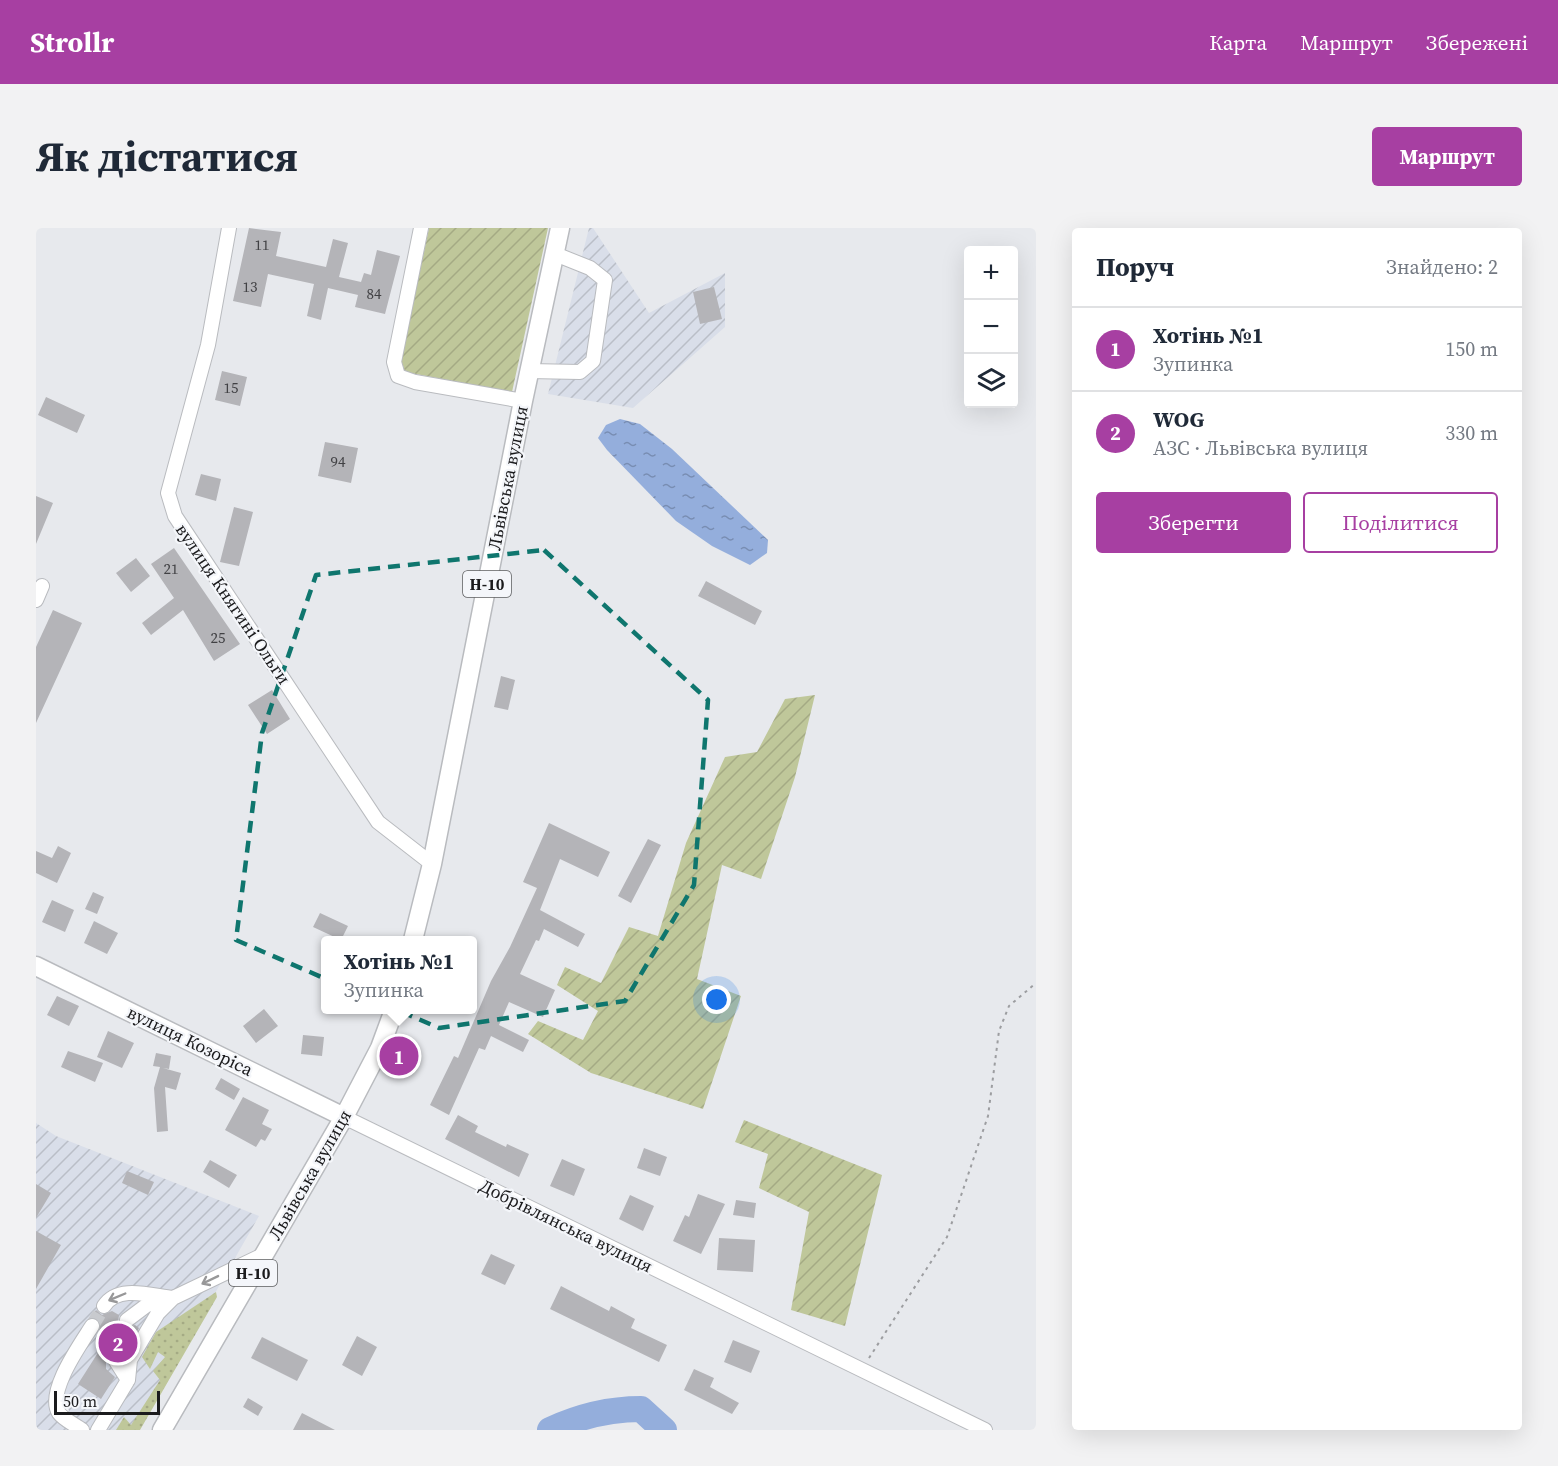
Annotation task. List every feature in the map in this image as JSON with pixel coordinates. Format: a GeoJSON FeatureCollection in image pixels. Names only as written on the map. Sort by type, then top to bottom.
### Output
{"type":"FeatureCollection","features":[{"type":"Feature","properties":{"kind":"main road","name":"Львівська вулиця"},"geometry":{"type":"LineString","coordinates":[[414,936],[432,864],[523,401],[560,228]]}},
{"type":"Feature","properties":{"kind":"main road","name":"вулиця Козоріса"},"geometry":{"type":"LineString","coordinates":[[36,966],[344,1117]]}},
{"type":"Feature","properties":{"kind":"main road","name":"Львівська вулиця"},"geometry":{"type":"LineString","coordinates":[[162,1430],[344,1117],[380,1048],[393,1014]]}},
{"type":"Feature","properties":{"kind":"street","name":"вулиця Княгині Ольги"},"geometry":{"type":"LineString","coordinates":[[229,228],[208,345],[168,492],[175,516],[378,822],[432,864]]}},
{"type":"Feature","properties":{"kind":"street"},"geometry":{"type":"LineString","coordinates":[[421,228],[394,362],[398,376],[415,382],[523,401]]}},
{"type":"Feature","properties":{"kind":"street"},"geometry":{"type":"LineString","coordinates":[[530,371],[580,372],[593,361],[605,280],[590,268],[555,254]]}},
{"type":"Feature","properties":{"kind":"street"},"geometry":{"type":"LineString","coordinates":[[36,600],[42,586]]}},
{"type":"Feature","properties":{"kind":"street","name":"Добрівлянська вулиця"},"geometry":{"type":"LineString","coordinates":[[344,1117],[985,1430]]}},
{"type":"Feature","properties":{"kind":"street"},"geometry":{"type":"LineString","coordinates":[[127,1320],[147,1305],[173,1298],[263,1255]]}},
{"type":"Feature","properties":{"kind":"street"},"geometry":{"type":"LineString","coordinates":[[104,1306],[117,1294],[129,1293],[173,1298]]}},
{"type":"Feature","properties":{"kind":"street"},"geometry":{"type":"LineString","coordinates":[[98,1430],[128,1380],[130,1360],[158,1313],[173,1298]]}},
{"type":"Feature","properties":{"kind":"street"},"geometry":{"type":"LineString","coordinates":[[82,1430],[60,1414],[56,1403],[60,1381],[92,1326]]}},
{"type":"Feature","properties":{"kind":"street"},"geometry":{"type":"LineString","coordinates":[[114,1358],[128,1380]]}},
{"type":"Feature","properties":{"kind":"path"},"geometry":{"type":"LineString","coordinates":[[862,1370],[947,1237],[988,1116],[999,1031],[1009,1006],[1036,983]]}},
{"type":"Feature","properties":{"kind":"highlighted area"},"geometry":{"type":"Polygon","coordinates":[[[544,550],[708,700],[694,885],[625,1001],[439,1028],[236,940],[262,733],[316,575],[544,550]]]}},
{"type":"Feature","properties":{"kind":"shaded area"},"geometry":{"type":"Polygon","coordinates":[[[589,228],[593,228],[649,313],[725,273],[725,327],[633,408],[548,394],[589,228]]]}},
{"type":"Feature","properties":{"kind":"shaded area"},"geometry":{"type":"Polygon","coordinates":[[[36,1123],[56,1136],[259,1216],[137,1430],[36,1430],[36,1123]]]}},
{"type":"Feature","properties":{"kind":"green space"},"geometry":{"type":"Polygon","coordinates":[[[429,228],[548,228],[512,392],[405,372],[401,360],[429,228]]]}},
{"type":"Feature","properties":{"kind":"green space"},"geometry":{"type":"Polygon","coordinates":[[[815,695],[795,777],[761,879],[722,865],[697,979],[741,996],[703,1109],[591,1073],[528,1034],[538,1021],[583,1040],[598,1011],[557,985],[565,967],[601,983],[629,927],[658,936],[686,843],[725,757],[757,752],[785,699],[815,695]]]}},
{"type":"Feature","properties":{"kind":"green space"},"geometry":{"type":"Polygon","coordinates":[[[744,1120],[882,1175],[845,1326],[791,1310],[809,1212],[759,1188],[768,1154],[735,1142],[744,1120]]]}},
{"type":"Feature","properties":{"kind":"green space"},"geometry":{"type":"Polygon","coordinates":[[[216,1292],[217,1297],[140,1430],[116,1430],[124,1417],[131,1425],[160,1380],[153,1371],[165,1357],[158,1352],[150,1369],[142,1357],[156,1332],[216,1292]]]}},
{"type":"Feature","properties":{"kind":"water"},"geometry":{"type":"Polygon","coordinates":[[[620,419],[640,424],[672,449],[768,540],[767,553],[750,565],[712,546],[676,521],[598,438],[606,425],[620,419]]]}},
{"type":"Feature","properties":{"kind":"building"},"geometry":{"type":"Polygon","coordinates":[[[249,228],[281,232],[276,256],[326,267],[333,239],[348,243],[339,277],[361,282],[364,273],[371,275],[377,250],[400,256],[385,314],[355,307],[358,295],[328,288],[321,320],[307,316],[314,284],[268,274],[261,307],[233,301],[249,228]]]}},
{"type":"Feature","properties":{"kind":"building"},"geometry":{"type":"Polygon","coordinates":[[[714,287],[722,319],[700,324],[693,292],[714,287]]]}},
{"type":"Feature","properties":{"kind":"building"},"geometry":{"type":"Polygon","coordinates":[[[222,371],[247,377],[240,406],[215,400],[222,371]]]}},
{"type":"Feature","properties":{"kind":"building"},"geometry":{"type":"Polygon","coordinates":[[[46,397],[85,415],[77,433],[38,415],[46,397]]]}},
{"type":"Feature","properties":{"kind":"building"},"geometry":{"type":"Polygon","coordinates":[[[325,442],[358,448],[351,483],[318,476],[325,442]]]}},
{"type":"Feature","properties":{"kind":"building"},"geometry":{"type":"Polygon","coordinates":[[[201,474],[221,479],[216,501],[195,495],[201,474]]]}},
{"type":"Feature","properties":{"kind":"building"},"geometry":{"type":"Polygon","coordinates":[[[36,496],[53,503],[36,544],[36,496]]]}},
{"type":"Feature","properties":{"kind":"building"},"geometry":{"type":"Polygon","coordinates":[[[234,507],[253,512],[239,566],[220,562],[234,507]]]}},
{"type":"Feature","properties":{"kind":"building"},"geometry":{"type":"Polygon","coordinates":[[[174,548],[240,644],[214,661],[183,610],[151,635],[142,623],[174,598],[151,564],[174,548]]]}},
{"type":"Feature","properties":{"kind":"building"},"geometry":{"type":"Polygon","coordinates":[[[136,558],[150,576],[131,592],[116,573],[136,558]]]}},
{"type":"Feature","properties":{"kind":"building"},"geometry":{"type":"Polygon","coordinates":[[[706,581],[762,611],[755,625],[698,596],[706,581]]]}},
{"type":"Feature","properties":{"kind":"building"},"geometry":{"type":"Polygon","coordinates":[[[53,610],[82,623],[36,723],[36,647],[53,610]]]}},
{"type":"Feature","properties":{"kind":"building"},"geometry":{"type":"Polygon","coordinates":[[[501,676],[515,680],[508,710],[494,707],[501,676]]]}},
{"type":"Feature","properties":{"kind":"building"},"geometry":{"type":"Polygon","coordinates":[[[272,690],[290,719],[267,734],[248,705],[272,690]]]}},
{"type":"Feature","properties":{"kind":"building"},"geometry":{"type":"Polygon","coordinates":[[[549,823],[610,852],[598,877],[560,859],[540,910],[585,934],[578,947],[544,929],[539,941],[536,940],[520,974],[555,990],[543,1017],[509,1002],[499,1025],[529,1040],[523,1052],[491,1036],[485,1050],[479,1048],[449,1115],[430,1105],[454,1056],[458,1058],[491,981],[510,947],[537,888],[523,882],[549,823]]]}},
{"type":"Feature","properties":{"kind":"building"},"geometry":{"type":"Polygon","coordinates":[[[648,839],[661,845],[631,903],[618,896],[648,839]]]}},
{"type":"Feature","properties":{"kind":"building"},"geometry":{"type":"Polygon","coordinates":[[[58,846],[71,853],[57,883],[36,873],[36,851],[52,858],[58,846]]]}},
{"type":"Feature","properties":{"kind":"building"},"geometry":{"type":"Polygon","coordinates":[[[93,892],[104,897],[97,914],[85,909],[93,892]]]}},
{"type":"Feature","properties":{"kind":"building"},"geometry":{"type":"Polygon","coordinates":[[[52,900],[74,910],[65,932],[42,922],[52,900]]]}},
{"type":"Feature","properties":{"kind":"building"},"geometry":{"type":"Polygon","coordinates":[[[320,913],[348,926],[343,936],[332,936],[313,927],[320,913]]]}},
{"type":"Feature","properties":{"kind":"building"},"geometry":{"type":"Polygon","coordinates":[[[94,921],[118,933],[107,954],[84,943],[94,921]]]}},
{"type":"Feature","properties":{"kind":"building"},"geometry":{"type":"Polygon","coordinates":[[[57,996],[79,1006],[69,1026],[47,1015],[57,996]]]}},
{"type":"Feature","properties":{"kind":"building"},"geometry":{"type":"Polygon","coordinates":[[[264,1009],[278,1026],[256,1043],[243,1026],[264,1009]]]}},
{"type":"Feature","properties":{"kind":"building"},"geometry":{"type":"Polygon","coordinates":[[[108,1031],[134,1043],[122,1068],[97,1057],[108,1031]]]}},
{"type":"Feature","properties":{"kind":"building"},"geometry":{"type":"Polygon","coordinates":[[[303,1035],[324,1037],[322,1056],[301,1054],[303,1035]]]}},
{"type":"Feature","properties":{"kind":"building"},"geometry":{"type":"Polygon","coordinates":[[[68,1051],[103,1063],[95,1082],[61,1067],[68,1051]]]}},
{"type":"Feature","properties":{"kind":"building"},"geometry":{"type":"Polygon","coordinates":[[[156,1053],[171,1056],[169,1069],[163,1068],[181,1073],[176,1090],[165,1087],[168,1131],[157,1132],[154,1088],[160,1067],[153,1066],[156,1053]]]}},
{"type":"Feature","properties":{"kind":"building"},"geometry":{"type":"Polygon","coordinates":[[[221,1078],[240,1089],[234,1100],[215,1089],[221,1078]]]}},
{"type":"Feature","properties":{"kind":"building"},"geometry":{"type":"Polygon","coordinates":[[[243,1097],[269,1110],[262,1124],[272,1129],[265,1141],[261,1139],[256,1147],[225,1130],[243,1097]]]}},
{"type":"Feature","properties":{"kind":"building"},"geometry":{"type":"Polygon","coordinates":[[[458,1115],[478,1126],[475,1132],[506,1147],[507,1144],[529,1154],[519,1177],[445,1139],[458,1115]]]}},
{"type":"Feature","properties":{"kind":"building"},"geometry":{"type":"Polygon","coordinates":[[[644,1148],[667,1157],[660,1176],[637,1168],[644,1148]]]}},
{"type":"Feature","properties":{"kind":"building"},"geometry":{"type":"Polygon","coordinates":[[[562,1159],[585,1169],[574,1196],[550,1186],[562,1159]]]}},
{"type":"Feature","properties":{"kind":"building"},"geometry":{"type":"Polygon","coordinates":[[[210,1160],[237,1175],[229,1188],[203,1172],[210,1160]]]}},
{"type":"Feature","properties":{"kind":"building"},"geometry":{"type":"Polygon","coordinates":[[[127,1171],[154,1182],[148,1195],[122,1183],[127,1171]]]}},
{"type":"Feature","properties":{"kind":"building"},"geometry":{"type":"Polygon","coordinates":[[[36,1184],[51,1193],[36,1218],[36,1184]]]}},
{"type":"Feature","properties":{"kind":"building"},"geometry":{"type":"Polygon","coordinates":[[[698,1194],[725,1204],[701,1254],[673,1241],[685,1215],[689,1217],[698,1194]]]}},
{"type":"Feature","properties":{"kind":"building"},"geometry":{"type":"Polygon","coordinates":[[[630,1195],[654,1206],[643,1231],[619,1219],[630,1195]]]}},
{"type":"Feature","properties":{"kind":"building"},"geometry":{"type":"Polygon","coordinates":[[[736,1200],[756,1203],[754,1218],[733,1215],[736,1200]]]}},
{"type":"Feature","properties":{"kind":"building"},"geometry":{"type":"Polygon","coordinates":[[[36,1231],[61,1245],[36,1289],[36,1231]]]}},
{"type":"Feature","properties":{"kind":"building"},"geometry":{"type":"Polygon","coordinates":[[[719,1238],[755,1240],[753,1272],[717,1270],[719,1238]]]}},
{"type":"Feature","properties":{"kind":"building"},"geometry":{"type":"Polygon","coordinates":[[[491,1254],[515,1265],[505,1285],[481,1274],[491,1254]]]}},
{"type":"Feature","properties":{"kind":"building"},"geometry":{"type":"Polygon","coordinates":[[[561,1286],[609,1311],[611,1306],[635,1319],[631,1328],[667,1345],[659,1362],[550,1309],[561,1286]]]}},
{"type":"Feature","properties":{"kind":"building"},"geometry":{"type":"Polygon","coordinates":[[[96,1310],[102,1315],[112,1311],[119,1315],[118,1322],[123,1328],[135,1325],[139,1328],[127,1348],[122,1345],[119,1350],[113,1349],[106,1353],[106,1369],[115,1377],[101,1399],[78,1384],[108,1337],[99,1331],[100,1321],[91,1317],[96,1310]]]}},
{"type":"Feature","properties":{"kind":"building"},"geometry":{"type":"Polygon","coordinates":[[[357,1336],[377,1347],[362,1376],[342,1365],[357,1336]]]}},
{"type":"Feature","properties":{"kind":"building"},"geometry":{"type":"Polygon","coordinates":[[[262,1337],[308,1360],[297,1381],[251,1358],[262,1337]]]}},
{"type":"Feature","properties":{"kind":"building"},"geometry":{"type":"Polygon","coordinates":[[[733,1340],[760,1351],[751,1373],[724,1362],[733,1340]]]}},
{"type":"Feature","properties":{"kind":"building"},"geometry":{"type":"Polygon","coordinates":[[[694,1369],[714,1378],[710,1387],[739,1403],[732,1414],[684,1390],[694,1369]]]}},
{"type":"Feature","properties":{"kind":"building"},"geometry":{"type":"Polygon","coordinates":[[[248,1398],[263,1407],[258,1416],[243,1407],[248,1398]]]}},
{"type":"Feature","properties":{"kind":"building"},"geometry":{"type":"Polygon","coordinates":[[[302,1413],[335,1430],[293,1430],[302,1413]]]}},
{"type":"Feature","properties":{"kind":"waterway"},"geometry":{"type":"LineString","coordinates":[[550,1430],[594,1414],[641,1409],[664,1430]]}},
{"type":"Feature","properties":{"kind":"tunnel"},"geometry":{"type":"LineString","coordinates":[[92,1326],[104,1306]]}},
{"type":"Feature","properties":{"kind":"tunnel"},"geometry":{"type":"LineString","coordinates":[[114,1358],[115,1340],[127,1320]]}},
{"type":"Feature","properties":{"kind":"place","name":"Хотінь №1"},"geometry":{"type":"Point","coordinates":[399,1056]}},
{"type":"Feature","properties":{"kind":"place","name":"WOG"},"geometry":{"type":"Point","coordinates":[118,1343]}}]}
